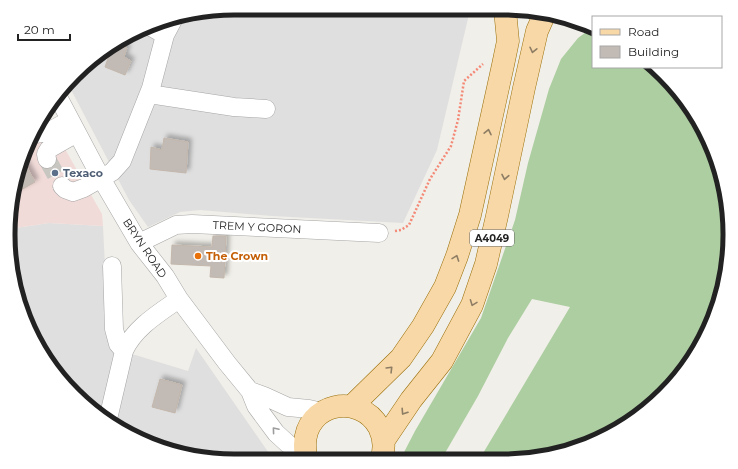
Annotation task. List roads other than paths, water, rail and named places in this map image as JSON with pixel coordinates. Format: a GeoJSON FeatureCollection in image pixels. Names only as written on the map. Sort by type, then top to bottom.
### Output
{"type":"FeatureCollection","features":[{"type":"Feature","properties":{"kind":"main road","name":"A4049"},"geometry":{"type":"LineString","coordinates":[[352,406],[401,358],[423,326],[445,287],[470,215],[508,41],[505,15]]}},
{"type":"Feature","properties":{"kind":"main road","name":"A4049"},"geometry":{"type":"LineString","coordinates":[[382,453],[411,400],[442,361],[472,305],[486,264],[537,31],[543,19]]}},
{"type":"Feature","properties":{"kind":"main road"},"geometry":{"type":"LineString","coordinates":[[306,454],[305,436],[310,423],[322,412],[335,406],[352,406],[365,412],[375,420],[382,432],[382,453]]}},
{"type":"Feature","properties":{"kind":"street"},"geometry":{"type":"LineString","coordinates":[[62,186],[73,192],[84,188],[112,172],[122,161],[148,94],[165,35],[170,25]]}},
{"type":"Feature","properties":{"kind":"street"},"geometry":{"type":"LineString","coordinates":[[156,30],[165,35]]}},
{"type":"Feature","properties":{"kind":"street"},"geometry":{"type":"LineString","coordinates":[[148,94],[234,107],[266,109]]}},
{"type":"Feature","properties":{"kind":"street","name":"BRYN ROAD"},"geometry":{"type":"LineString","coordinates":[[60,101],[101,178],[139,243],[165,276],[179,299],[227,364],[250,391],[256,406],[276,433],[302,454]]}},
{"type":"Feature","properties":{"kind":"street"},"geometry":{"type":"LineString","coordinates":[[40,133],[73,127]]}},
{"type":"Feature","properties":{"kind":"street"},"geometry":{"type":"LineString","coordinates":[[48,159],[46,154],[49,149],[73,127]]}},
{"type":"Feature","properties":{"kind":"street","name":"TREM Y GORON"},"geometry":{"type":"LineString","coordinates":[[139,243],[176,225],[192,224],[379,233]]}},
{"type":"Feature","properties":{"kind":"street"},"geometry":{"type":"LineString","coordinates":[[112,266],[114,329],[118,344],[124,351]]}},
{"type":"Feature","properties":{"kind":"street"},"geometry":{"type":"LineString","coordinates":[[109,414],[124,351],[130,338],[179,299]]}},
{"type":"Feature","properties":{"kind":"street","name":"BRYN ROAD"},"geometry":{"type":"LineString","coordinates":[[250,391],[288,407],[322,412]]}},
{"type":"Feature","properties":{"kind":"tunnel"},"geometry":{"type":"LineString","coordinates":[[47,159],[62,186]]}},
{"type":"Feature","properties":{"kind":"place","name":"Texaco"},"geometry":{"type":"Point","coordinates":[55,173]}},
{"type":"Feature","properties":{"kind":"place","name":"The Crown"},"geometry":{"type":"Point","coordinates":[198,256]}}]}
